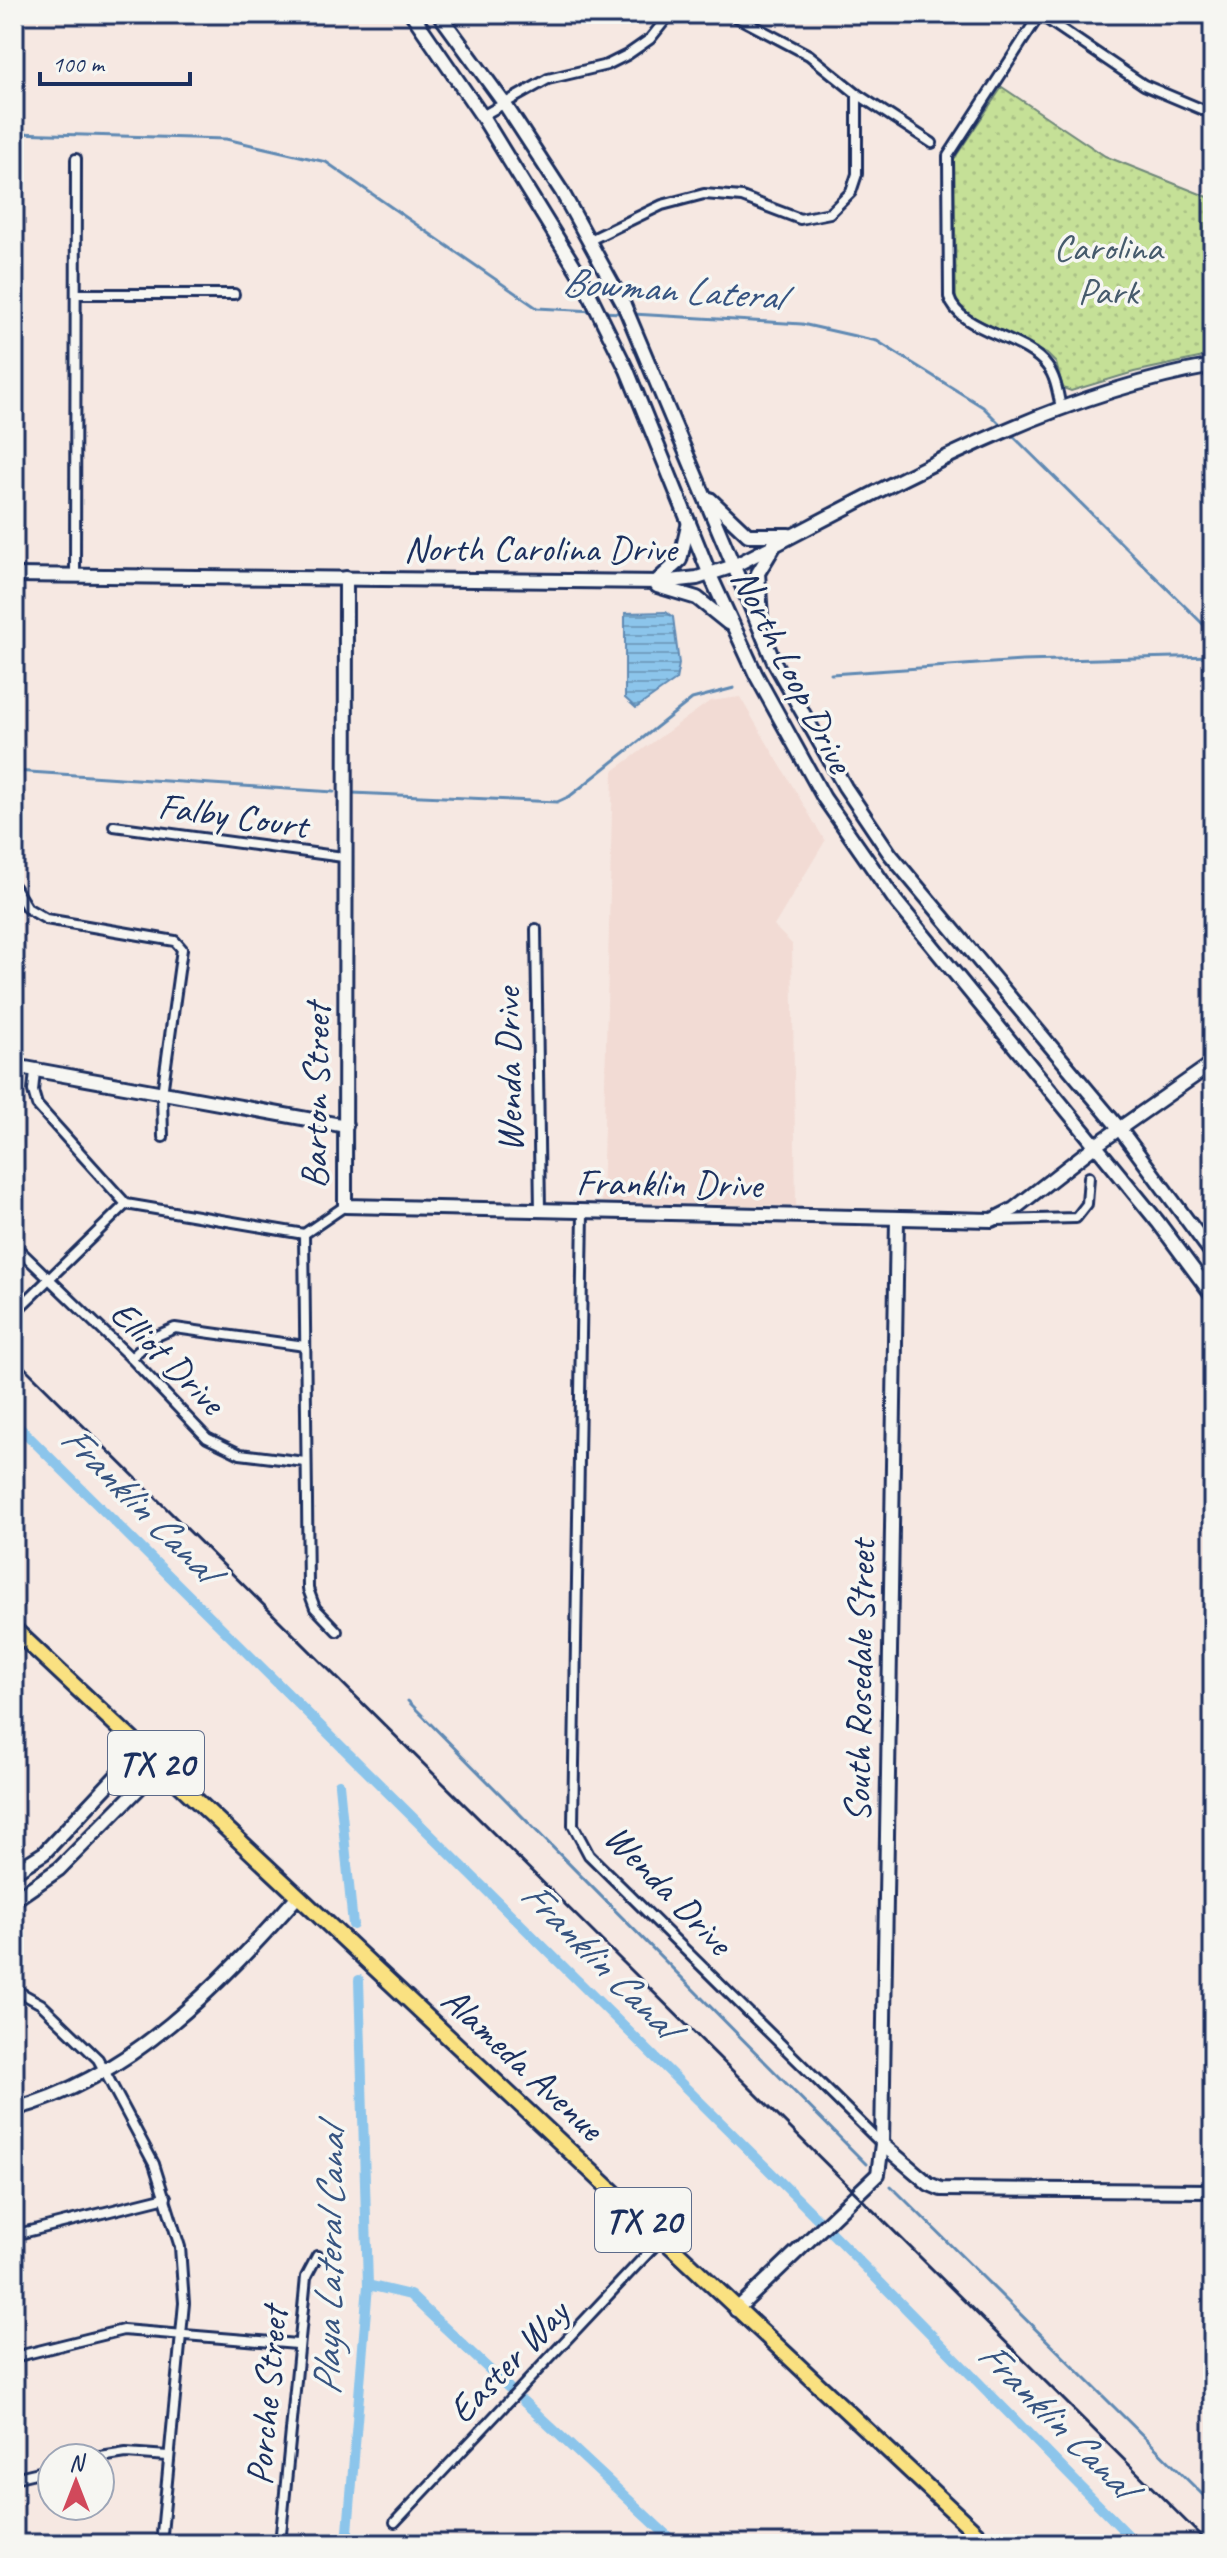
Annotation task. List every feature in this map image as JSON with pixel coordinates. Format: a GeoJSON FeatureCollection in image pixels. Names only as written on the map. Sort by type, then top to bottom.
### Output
{"type":"FeatureCollection","features":[{"type":"Feature","properties":{"kind":"main road","name":"North Loop Drive"},"geometry":{"type":"LineString","coordinates":[[412,14],[482,116],[588,292],[608,332],[710,575],[824,798],[921,934],[1096,1145],[1213,1296]]}},
{"type":"Feature","properties":{"kind":"main road","name":"North Loop Drive"},"geometry":{"type":"LineString","coordinates":[[439,14],[504,103],[590,240],[612,281],[638,334],[763,636],[845,787],[890,854],[1119,1128],[1213,1255]]}},
{"type":"Feature","properties":{"kind":"main road","name":"North Carolina Drive"},"geometry":{"type":"LineString","coordinates":[[14,575],[649,582],[710,575],[1028,421],[1160,376],[1213,366]]}},
{"type":"Feature","properties":{"kind":"main road"},"geometry":{"type":"LineString","coordinates":[[704,492],[748,535],[796,534]]}},
{"type":"Feature","properties":{"kind":"main road"},"geometry":{"type":"LineString","coordinates":[[649,582],[680,560],[689,522]]}},
{"type":"Feature","properties":{"kind":"main road"},"geometry":{"type":"LineString","coordinates":[[763,636],[758,573],[775,545]]}},
{"type":"Feature","properties":{"kind":"main road","name":"Barton Street"},"geometry":{"type":"LineString","coordinates":[[345,1206],[343,857],[346,578]]}},
{"type":"Feature","properties":{"kind":"main road"},"geometry":{"type":"LineString","coordinates":[[649,582],[697,598],[719,614],[738,635]]}},
{"type":"Feature","properties":{"kind":"main road"},"geometry":{"type":"LineString","coordinates":[[824,798],[845,787]]}},
{"type":"Feature","properties":{"kind":"main road"},"geometry":{"type":"LineString","coordinates":[[992,1220],[1014,1209],[1119,1128],[1213,1063]]}},
{"type":"Feature","properties":{"kind":"main road"},"geometry":{"type":"LineString","coordinates":[[14,1066],[346,1126]]}},
{"type":"Feature","properties":{"kind":"main road","name":"Franklin Drive"},"geometry":{"type":"LineString","coordinates":[[345,1206],[992,1220]]}},
{"type":"Feature","properties":{"kind":"main road","name":"South Rosedale Street"},"geometry":{"type":"LineString","coordinates":[[736,2310],[878,2174],[882,2144],[897,1219]]}},
{"type":"Feature","properties":{"kind":"main road","name":"Alameda Avenue"},"geometry":{"type":"LineString","coordinates":[[14,1629],[988,2544]]}},
{"type":"Feature","properties":{"kind":"main road"},"geometry":{"type":"LineString","coordinates":[[14,1872],[44,1853],[141,1750]]}},
{"type":"Feature","properties":{"kind":"main road"},"geometry":{"type":"LineString","coordinates":[[14,1900],[59,1869],[160,1767]]}},
{"type":"Feature","properties":{"kind":"main road"},"geometry":{"type":"LineString","coordinates":[[14,2109],[52,2096],[104,2069],[175,2022],[209,1991],[297,1897]]}},
{"type":"Feature","properties":{"kind":"main road","name":"Wenda Drive"},"geometry":{"type":"LineString","coordinates":[[882,2144],[929,2184],[941,2189],[1213,2191]]}},
{"type":"Feature","properties":{"kind":"street"},"geometry":{"type":"LineString","coordinates":[[482,116],[548,79],[607,65],[627,55],[650,39],[670,14]]}},
{"type":"Feature","properties":{"kind":"street"},"geometry":{"type":"LineString","coordinates":[[731,14],[809,55],[857,94],[932,143]]}},
{"type":"Feature","properties":{"kind":"street"},"geometry":{"type":"LineString","coordinates":[[1061,408],[1052,375],[1036,355],[962,315],[949,297],[948,156],[1040,14],[1144,85],[1213,114]]}},
{"type":"Feature","properties":{"kind":"street"},"geometry":{"type":"LineString","coordinates":[[590,240],[662,205],[704,194],[742,197],[800,219],[830,213],[851,192],[857,174],[857,94]]}},
{"type":"Feature","properties":{"kind":"street"},"geometry":{"type":"LineString","coordinates":[[75,576],[76,159]]}},
{"type":"Feature","properties":{"kind":"street"},"geometry":{"type":"LineString","coordinates":[[77,294],[234,294]]}},
{"type":"Feature","properties":{"kind":"street","name":"Falby Court"},"geometry":{"type":"LineString","coordinates":[[114,826],[343,857]]}},
{"type":"Feature","properties":{"kind":"street"},"geometry":{"type":"LineString","coordinates":[[14,887],[27,908],[46,919],[180,944],[183,955],[162,1094],[163,1137]]}},
{"type":"Feature","properties":{"kind":"street","name":"Wenda Drive"},"geometry":{"type":"LineString","coordinates":[[536,929],[540,1211]]}},
{"type":"Feature","properties":{"kind":"street"},"geometry":{"type":"LineString","coordinates":[[35,1071],[33,1091],[37,1105],[126,1204],[304,1234]]}},
{"type":"Feature","properties":{"kind":"street","name":"Franklin Drive"},"geometry":{"type":"LineString","coordinates":[[992,1220],[1076,1218],[1087,1204],[1089,1177]]}},
{"type":"Feature","properties":{"kind":"street"},"geometry":{"type":"LineString","coordinates":[[14,1313],[126,1204]]}},
{"type":"Feature","properties":{"kind":"street","name":"Barton Street"},"geometry":{"type":"LineString","coordinates":[[337,1631],[315,1608],[308,1589],[304,1234],[345,1206]]}},
{"type":"Feature","properties":{"kind":"street","name":"Wenda Drive"},"geometry":{"type":"LineString","coordinates":[[583,1212],[571,1813],[576,1834],[589,1855],[882,2144]]}},
{"type":"Feature","properties":{"kind":"street","name":"Elliot Drive"},"geometry":{"type":"LineString","coordinates":[[14,1245],[131,1358],[214,1444],[240,1454],[305,1462]]}},
{"type":"Feature","properties":{"kind":"street"},"geometry":{"type":"LineString","coordinates":[[131,1358],[154,1337],[175,1328],[305,1346]]}},
{"type":"Feature","properties":{"kind":"street"},"geometry":{"type":"LineString","coordinates":[[14,1989],[27,1994],[90,2048],[154,2164],[166,2197],[183,2267],[161,2544]]}},
{"type":"Feature","properties":{"kind":"street"},"geometry":{"type":"LineString","coordinates":[[14,2235],[166,2197]]}},
{"type":"Feature","properties":{"kind":"street","name":"Easter Way"},"geometry":{"type":"LineString","coordinates":[[395,2522],[662,2238]]}},
{"type":"Feature","properties":{"kind":"street","name":"Porche Street"},"geometry":{"type":"LineString","coordinates":[[280,2544],[297,2344],[306,2277],[317,2256]]}},
{"type":"Feature","properties":{"kind":"street"},"geometry":{"type":"LineString","coordinates":[[14,2357],[123,2330],[297,2344]]}},
{"type":"Feature","properties":{"kind":"street"},"geometry":{"type":"LineString","coordinates":[[116,2455],[168,2456]]}},
{"type":"Feature","properties":{"kind":"street"},"geometry":{"type":"LineString","coordinates":[[14,2478],[36,2473]]}},
{"type":"Feature","properties":{"kind":"shaded area"},"geometry":{"type":"Polygon","coordinates":[[[740,697],[825,841],[774,926],[792,944],[796,1206],[602,1202],[613,771],[710,701],[740,697]]]}},
{"type":"Feature","properties":{"kind":"green space","name":"Carolina Park"},"geometry":{"type":"Polygon","coordinates":[[[1002,87],[1105,156],[1213,199],[1213,355],[1134,372],[1071,391],[1063,388],[1056,363],[1047,354],[967,314],[956,305],[954,159],[1002,87]]]}},
{"type":"Feature","properties":{"kind":"water"},"geometry":{"type":"Polygon","coordinates":[[[666,612],[673,617],[679,664],[676,680],[636,708],[625,698],[625,613],[666,612]]]}},
{"type":"Feature","properties":{"kind":"waterway","name":"Bowman Lateral"},"geometry":{"type":"LineString","coordinates":[[14,133],[226,139],[326,162],[537,308],[594,311]]}},
{"type":"Feature","properties":{"kind":"waterway","name":"Bowman Lateral"},"geometry":{"type":"LineString","coordinates":[[602,312],[622,313]]}},
{"type":"Feature","properties":{"kind":"waterway","name":"Bowman Lateral"},"geometry":{"type":"LineString","coordinates":[[633,314],[802,324],[877,341],[983,407],[1004,428]]}},
{"type":"Feature","properties":{"kind":"waterway","name":"Bowman Lateral"},"geometry":{"type":"LineString","coordinates":[[1010,433],[1213,634]]}},
{"type":"Feature","properties":{"kind":"waterway"},"geometry":{"type":"LineString","coordinates":[[831,674],[1022,661],[1213,656]]}},
{"type":"Feature","properties":{"kind":"waterway"},"geometry":{"type":"LineString","coordinates":[[352,793],[557,802],[570,796],[692,699],[734,688]]}},
{"type":"Feature","properties":{"kind":"waterway"},"geometry":{"type":"LineString","coordinates":[[14,771],[334,792]]}},
{"type":"Feature","properties":{"kind":"waterway","name":"Franklin Canal"},"geometry":{"type":"LineString","coordinates":[[14,1422],[809,2210],[1137,2544]]}},
{"type":"Feature","properties":{"kind":"waterway"},"geometry":{"type":"LineString","coordinates":[[408,1701],[866,2164]]}},
{"type":"Feature","properties":{"kind":"waterway","name":"Playa Lateral Canal"},"geometry":{"type":"LineString","coordinates":[[339,1784],[353,1925]]}},
{"type":"Feature","properties":{"kind":"waterway","name":"Playa Lateral Canal"},"geometry":{"type":"LineString","coordinates":[[347,2544],[368,2285],[359,1980]]}},
{"type":"Feature","properties":{"kind":"waterway"},"geometry":{"type":"LineString","coordinates":[[891,2186],[1213,2505]]}},
{"type":"Feature","properties":{"kind":"waterway"},"geometry":{"type":"LineString","coordinates":[[368,2285],[410,2295],[509,2388]]}},
{"type":"Feature","properties":{"kind":"waterway"},"geometry":{"type":"LineString","coordinates":[[523,2401],[676,2544]]}},
{"type":"Feature","properties":{"kind":"railway"},"geometry":{"type":"LineString","coordinates":[[14,1357],[1209,2544]]}}]}
